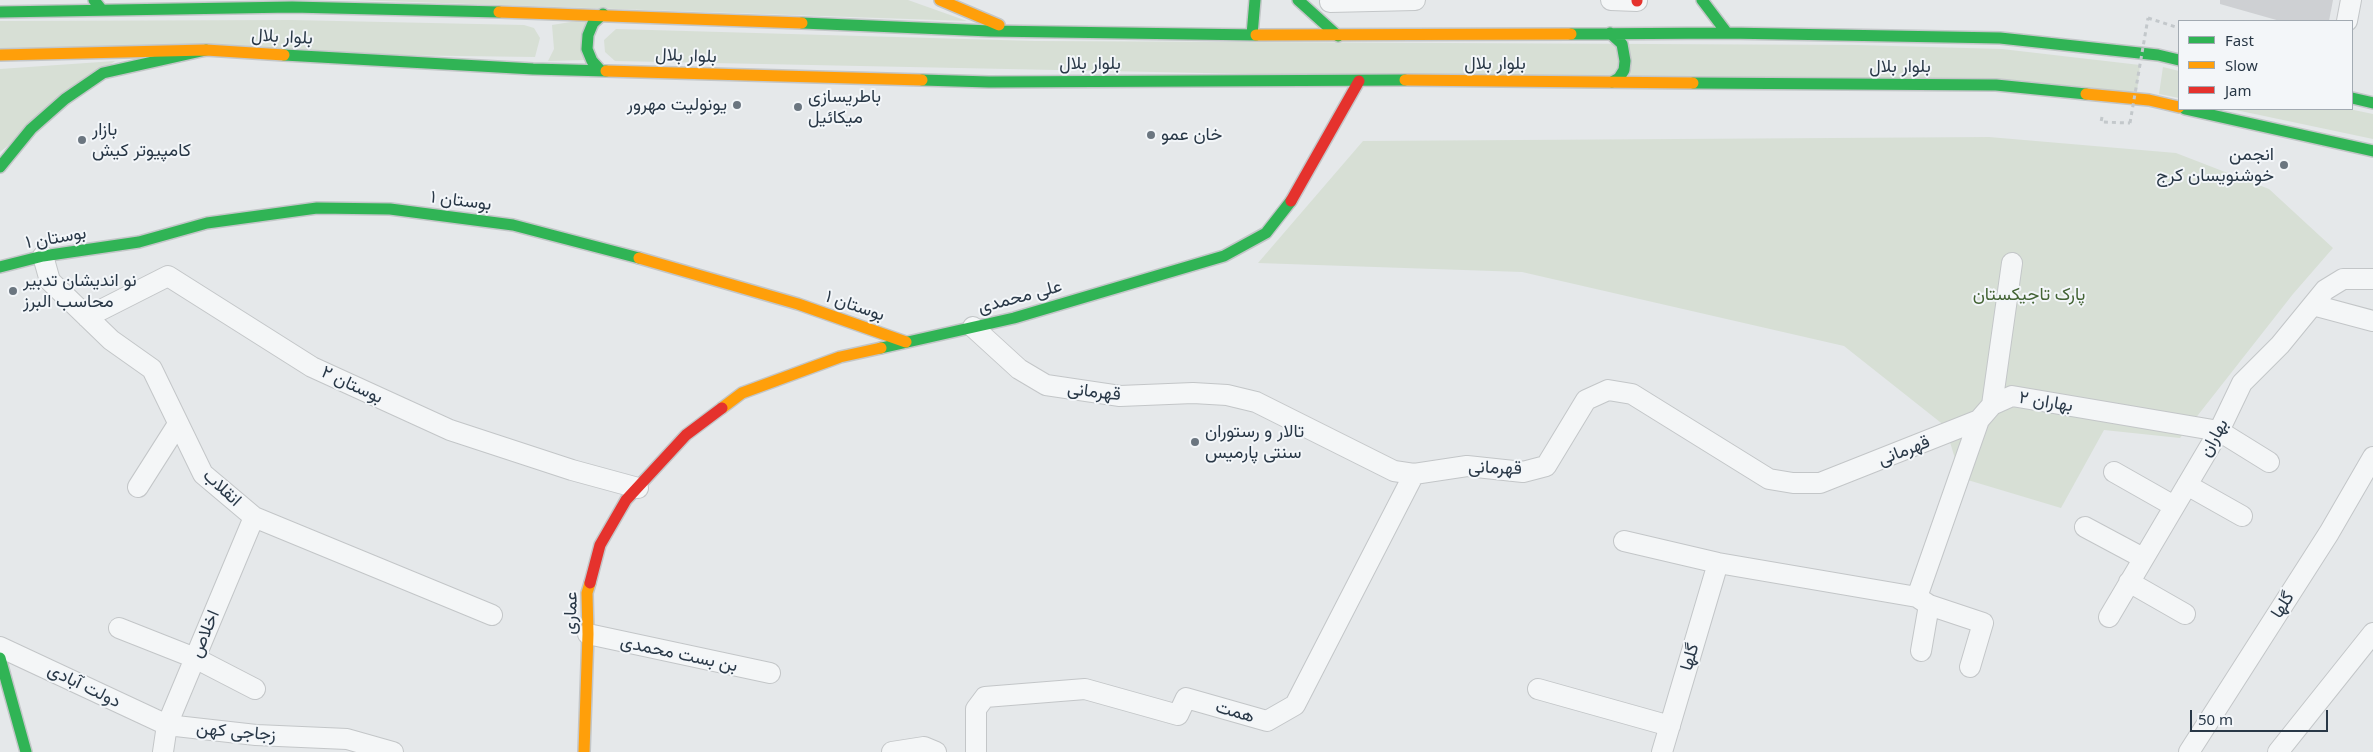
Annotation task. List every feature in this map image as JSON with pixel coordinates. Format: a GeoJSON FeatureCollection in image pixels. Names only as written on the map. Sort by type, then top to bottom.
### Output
{"type":"FeatureCollection","features":[{"type":"Feature","properties":{"kind":"main road"},"geometry":{"type":"LineString","coordinates":[[292,7],[319,0]]}},
{"type":"Feature","properties":{"kind":"main road"},"geometry":{"type":"LineString","coordinates":[[940,0],[1014,31]]}},
{"type":"Feature","properties":{"kind":"main road"},"geometry":{"type":"LineString","coordinates":[[1252,35],[1255,0]]}},
{"type":"Feature","properties":{"kind":"main road"},"geometry":{"type":"LineString","coordinates":[[1298,0],[1338,36]]}},
{"type":"Feature","properties":{"kind":"main road"},"geometry":{"type":"LineString","coordinates":[[1702,0],[1706,8],[1727,33]]}},
{"type":"Feature","properties":{"kind":"main road","name":"بلوار بلال"},"geometry":{"type":"LineString","coordinates":[[0,12],[102,2],[603,14],[1014,31],[1338,36],[1727,33],[2000,38],[2158,55],[2178,60]]}},
{"type":"Feature","properties":{"kind":"main road"},"geometry":{"type":"LineString","coordinates":[[601,71],[592,61],[587,49],[588,35],[593,23],[603,14]]}},
{"type":"Feature","properties":{"kind":"main road"},"geometry":{"type":"LineString","coordinates":[[1610,33],[1622,44],[1625,61],[1624,70],[1619,78],[1612,82]]}},
{"type":"Feature","properties":{"kind":"main road"},"geometry":{"type":"LineString","coordinates":[[0,167],[30,129],[65,99],[103,73],[206,50]]}},
{"type":"Feature","properties":{"kind":"main road","name":"بلوار بلال"},"geometry":{"type":"LineString","coordinates":[[0,55],[206,50],[533,69],[989,82],[1359,81],[1996,85],[2148,100],[2178,107]]}},
{"type":"Feature","properties":{"kind":"main road","name":"علی محمدی"},"geometry":{"type":"LineString","coordinates":[[638,488],[686,435],[742,393],[840,357],[1014,318],[1215,258],[1266,233],[1286,209],[1359,81]]}},
{"type":"Feature","properties":{"kind":"main road"},"geometry":{"type":"LineString","coordinates":[[2353,98],[2373,103]]}},
{"type":"Feature","properties":{"kind":"main road"},"geometry":{"type":"LineString","coordinates":[[2189,110],[2373,151]]}},
{"type":"Feature","properties":{"kind":"main road","name":"بوستان ۱"},"geometry":{"type":"LineString","coordinates":[[0,267],[43,256],[139,242],[208,223],[317,208],[390,209],[513,225],[668,266],[798,304],[906,342]]}},
{"type":"Feature","properties":{"kind":"main road","name":"عماری"},"geometry":{"type":"LineString","coordinates":[[584,752],[588,634],[587,593],[600,545],[626,500],[638,488]]}},
{"type":"Feature","properties":{"kind":"main road"},"geometry":{"type":"LineString","coordinates":[[0,658],[26,752]]}},
{"type":"Feature","properties":{"kind":"street"},"geometry":{"type":"LineString","coordinates":[[1318,18],[1330,1],[1415,0]]}},
{"type":"Feature","properties":{"kind":"street"},"geometry":{"type":"LineString","coordinates":[[1612,0],[1637,0]]}},
{"type":"Feature","properties":{"kind":"street"},"geometry":{"type":"LineString","coordinates":[[2347,20],[2351,0]]}},
{"type":"Feature","properties":{"kind":"street","name":"انقلاب"},"geometry":{"type":"LineString","coordinates":[[43,256],[50,281],[111,340],[152,370],[203,474],[254,518],[492,615]]}},
{"type":"Feature","properties":{"kind":"street"},"geometry":{"type":"LineString","coordinates":[[1921,650],[1923,601],[1986,413],[2012,263]]}},
{"type":"Feature","properties":{"kind":"street","name":"بوستان ۲"},"geometry":{"type":"LineString","coordinates":[[87,317],[168,276],[312,367],[450,430],[572,470],[638,488]]}},
{"type":"Feature","properties":{"kind":"street","name":"بهاران"},"geometry":{"type":"LineString","coordinates":[[2109,617],[2187,485],[2242,383],[2280,345],[2325,290],[2342,279],[2373,279]]}},
{"type":"Feature","properties":{"kind":"street"},"geometry":{"type":"LineString","coordinates":[[2313,305],[2373,321]]}},
{"type":"Feature","properties":{"kind":"street","name":"قهرمانی"},"geometry":{"type":"LineString","coordinates":[[973,327],[1019,369],[1046,385],[1120,396],[1193,393],[1228,395],[1256,402],[1394,471],[1414,474],[1467,466],[1523,472],[1546,466],[1586,400],[1608,390],[1632,394],[1769,480],[1793,483],[1820,483],[1927,443],[1986,413]]}},
{"type":"Feature","properties":{"kind":"street","name":"بهاران ۲"},"geometry":{"type":"LineString","coordinates":[[1986,413],[2012,396],[2218,430]]}},
{"type":"Feature","properties":{"kind":"street"},"geometry":{"type":"LineString","coordinates":[[138,487],[178,424]]}},
{"type":"Feature","properties":{"kind":"street"},"geometry":{"type":"LineString","coordinates":[[2218,430],[2269,462]]}},
{"type":"Feature","properties":{"kind":"street","name":"گلها"},"geometry":{"type":"LineString","coordinates":[[2189,752],[2329,533],[2373,456]]}},
{"type":"Feature","properties":{"kind":"street"},"geometry":{"type":"LineString","coordinates":[[2114,472],[2174,506]]}},
{"type":"Feature","properties":{"kind":"street","name":"همت"},"geometry":{"type":"LineString","coordinates":[[976,752],[976,709],[985,697],[1085,688],[1178,715],[1186,698],[1267,721],[1295,705],[1414,474]]}},
{"type":"Feature","properties":{"kind":"street"},"geometry":{"type":"LineString","coordinates":[[2187,485],[2242,516]]}},
{"type":"Feature","properties":{"kind":"street","name":"اخلاص"},"geometry":{"type":"LineString","coordinates":[[163,752],[167,725],[254,518]]}},
{"type":"Feature","properties":{"kind":"street"},"geometry":{"type":"LineString","coordinates":[[2085,527],[2143,558]]}},
{"type":"Feature","properties":{"kind":"street"},"geometry":{"type":"LineString","coordinates":[[1624,541],[1718,563],[1923,601],[1983,623],[1970,667]]}},
{"type":"Feature","properties":{"kind":"street","name":"گلها"},"geometry":{"type":"LineString","coordinates":[[1662,752],[1718,563]]}},
{"type":"Feature","properties":{"kind":"street"},"geometry":{"type":"LineString","coordinates":[[2129,582],[2185,614]]}},
{"type":"Feature","properties":{"kind":"street"},"geometry":{"type":"LineString","coordinates":[[119,628],[195,658],[256,688]]}},
{"type":"Feature","properties":{"kind":"street"},"geometry":{"type":"LineString","coordinates":[[2278,752],[2373,633]]}},
{"type":"Feature","properties":{"kind":"street","name":"بن بست محمدی"},"geometry":{"type":"LineString","coordinates":[[588,634],[770,673]]}},
{"type":"Feature","properties":{"kind":"street","name":"دولت آبادی"},"geometry":{"type":"LineString","coordinates":[[0,647],[167,725]]}},
{"type":"Feature","properties":{"kind":"street"},"geometry":{"type":"LineString","coordinates":[[1538,688],[1670,726]]}},
{"type":"Feature","properties":{"kind":"street","name":"زجاجی کهن"},"geometry":{"type":"LineString","coordinates":[[167,725],[256,735],[347,739],[393,752]]}},
{"type":"Feature","properties":{"kind":"street"},"geometry":{"type":"LineString","coordinates":[[892,752],[924,748],[936,752]]}},
{"type":"Feature","properties":{"kind":"path"},"geometry":{"type":"LineString","coordinates":[[2101,122],[2130,123],[2148,18],[2178,28]]}},
{"type":"Feature","properties":{"kind":"green space"},"geometry":{"type":"Polygon","coordinates":[[[354,0],[908,0],[967,21],[354,0]]]}},
{"type":"Feature","properties":{"kind":"green space"},"geometry":{"type":"Polygon","coordinates":[[[589,19],[587,60],[548,61],[554,49],[552,25],[589,19]]]}},
{"type":"Feature","properties":{"kind":"green space"},"geometry":{"type":"Polygon","coordinates":[[[291,20],[524,25],[534,28],[540,38],[535,57],[0,50],[0,21],[291,20]]]}},
{"type":"Feature","properties":{"kind":"green space"},"geometry":{"type":"Polygon","coordinates":[[[616,29],[1035,41],[1857,45],[2002,49],[2140,65],[2137,92],[615,61],[605,52],[604,40],[616,29]]]}},
{"type":"Feature","properties":{"kind":"green space"},"geometry":{"type":"Polygon","coordinates":[[[115,61],[0,152],[0,69],[115,61]]]}},
{"type":"Feature","properties":{"kind":"green space"},"geometry":{"type":"Polygon","coordinates":[[[2163,67],[2178,71],[2178,98],[2159,94],[2163,67]]]}},
{"type":"Feature","properties":{"kind":"green space"},"geometry":{"type":"Polygon","coordinates":[[[2236,110],[2353,110],[2373,114],[2373,139],[2236,110]]]}},
{"type":"Feature","properties":{"kind":"green space","name":"پارک تاجیکستان"},"geometry":{"type":"Polygon","coordinates":[[[1989,137],[2176,153],[2269,189],[2333,248],[2293,294],[2180,438],[2104,430],[2061,508],[1961,478],[1945,426],[1844,346],[1522,272],[1258,263],[1363,141],[1989,137]]]}},
{"type":"Feature","properties":{"kind":"building"},"geometry":{"type":"Polygon","coordinates":[[[2220,0],[2333,0],[2329,20],[2276,20],[2220,4],[2220,0]]]}},
{"type":"Feature","properties":{"kind":"traffic: fast"},"geometry":{"type":"LineString","coordinates":[[94,0],[101,9]]}},
{"type":"Feature","properties":{"kind":"traffic: fast"},"geometry":{"type":"LineString","coordinates":[[1252,35],[1255,0]]}},
{"type":"Feature","properties":{"kind":"traffic: fast"},"geometry":{"type":"LineString","coordinates":[[1298,0],[1338,36]]}},
{"type":"Feature","properties":{"kind":"traffic: fast"},"geometry":{"type":"LineString","coordinates":[[1702,0],[1727,33]]}},
{"type":"Feature","properties":{"kind":"traffic: fast"},"geometry":{"type":"LineString","coordinates":[[0,12],[292,7],[499,12]]}},
{"type":"Feature","properties":{"kind":"traffic: fast"},"geometry":{"type":"LineString","coordinates":[[601,71],[592,61],[587,49],[588,35],[593,23],[603,14]]}},
{"type":"Feature","properties":{"kind":"traffic: fast"},"geometry":{"type":"LineString","coordinates":[[802,23],[990,31],[1256,35]]}},
{"type":"Feature","properties":{"kind":"traffic: fast"},"geometry":{"type":"LineString","coordinates":[[1610,33],[1622,44],[1625,61],[1624,70],[1619,78],[1612,82]]}},
{"type":"Feature","properties":{"kind":"traffic: fast"},"geometry":{"type":"LineString","coordinates":[[1571,34],[1727,33],[2000,38],[2158,55],[2178,60]]}},
{"type":"Feature","properties":{"kind":"traffic: fast"},"geometry":{"type":"LineString","coordinates":[[0,167],[31,129],[65,99],[103,73],[206,50]]}},
{"type":"Feature","properties":{"kind":"traffic: fast"},"geometry":{"type":"LineString","coordinates":[[284,55],[533,69],[606,71]]}},
{"type":"Feature","properties":{"kind":"traffic: fast"},"geometry":{"type":"LineString","coordinates":[[922,80],[989,82],[1405,80]]}},
{"type":"Feature","properties":{"kind":"traffic: fast"},"geometry":{"type":"LineString","coordinates":[[1693,83],[1996,85],[2086,94]]}},
{"type":"Feature","properties":{"kind":"traffic: fast"},"geometry":{"type":"LineString","coordinates":[[2353,98],[2373,103]]}},
{"type":"Feature","properties":{"kind":"traffic: fast"},"geometry":{"type":"LineString","coordinates":[[2189,110],[2373,151]]}},
{"type":"Feature","properties":{"kind":"traffic: fast"},"geometry":{"type":"LineString","coordinates":[[881,348],[1014,318],[1224,256],[1266,233],[1291,201]]}},
{"type":"Feature","properties":{"kind":"traffic: fast"},"geometry":{"type":"LineString","coordinates":[[0,267],[43,256],[139,242],[207,223],[317,208],[390,209],[513,225],[639,258]]}},
{"type":"Feature","properties":{"kind":"traffic: fast"},"geometry":{"type":"LineString","coordinates":[[0,658],[26,752]]}},
{"type":"Feature","properties":{"kind":"traffic: slow"},"geometry":{"type":"LineString","coordinates":[[940,0],[999,25]]}},
{"type":"Feature","properties":{"kind":"traffic: slow"},"geometry":{"type":"LineString","coordinates":[[499,12],[802,23]]}},
{"type":"Feature","properties":{"kind":"traffic: slow"},"geometry":{"type":"LineString","coordinates":[[1256,35],[1571,34]]}},
{"type":"Feature","properties":{"kind":"traffic: slow"},"geometry":{"type":"LineString","coordinates":[[0,55],[206,50],[284,55]]}},
{"type":"Feature","properties":{"kind":"traffic: slow"},"geometry":{"type":"LineString","coordinates":[[606,71],[922,80]]}},
{"type":"Feature","properties":{"kind":"traffic: slow"},"geometry":{"type":"LineString","coordinates":[[1405,80],[1693,83]]}},
{"type":"Feature","properties":{"kind":"traffic: slow"},"geometry":{"type":"LineString","coordinates":[[2086,94],[2149,100],[2178,107]]}},
{"type":"Feature","properties":{"kind":"traffic: slow"},"geometry":{"type":"LineString","coordinates":[[639,258],[798,304],[906,342]]}},
{"type":"Feature","properties":{"kind":"traffic: slow"},"geometry":{"type":"LineString","coordinates":[[722,408],[742,393],[840,357],[881,348]]}},
{"type":"Feature","properties":{"kind":"traffic: slow"},"geometry":{"type":"LineString","coordinates":[[584,752],[588,634],[587,593],[590,583]]}},
{"type":"Feature","properties":{"kind":"traffic: jam"},"geometry":{"type":"LineString","coordinates":[[1291,201],[1359,81]]}},
{"type":"Feature","properties":{"kind":"traffic: jam"},"geometry":{"type":"LineString","coordinates":[[590,583],[600,545],[626,500],[686,435],[722,408]]}},
{"type":"Feature","properties":{"kind":"place","name":"یونولیت مهرور"},"geometry":{"type":"Point","coordinates":[737,105]}},
{"type":"Feature","properties":{"kind":"place","name":"باطریسازی میکائیل"},"geometry":{"type":"Point","coordinates":[798,107]}},
{"type":"Feature","properties":{"kind":"place","name":"خان عمو"},"geometry":{"type":"Point","coordinates":[1151,135]}},
{"type":"Feature","properties":{"kind":"place","name":"بازار کامپیوتر کیش"},"geometry":{"type":"Point","coordinates":[82,140]}},
{"type":"Feature","properties":{"kind":"place","name":"انجمن خوشنویسان کرج"},"geometry":{"type":"Point","coordinates":[2284,165]}},
{"type":"Feature","properties":{"kind":"place","name":"نو اندیشان تدبیر محاسب البرز"},"geometry":{"type":"Point","coordinates":[13,291]}},
{"type":"Feature","properties":{"kind":"place","name":"تالار و رستوران سنتی پارمیس"},"geometry":{"type":"Point","coordinates":[1195,442]}}]}
